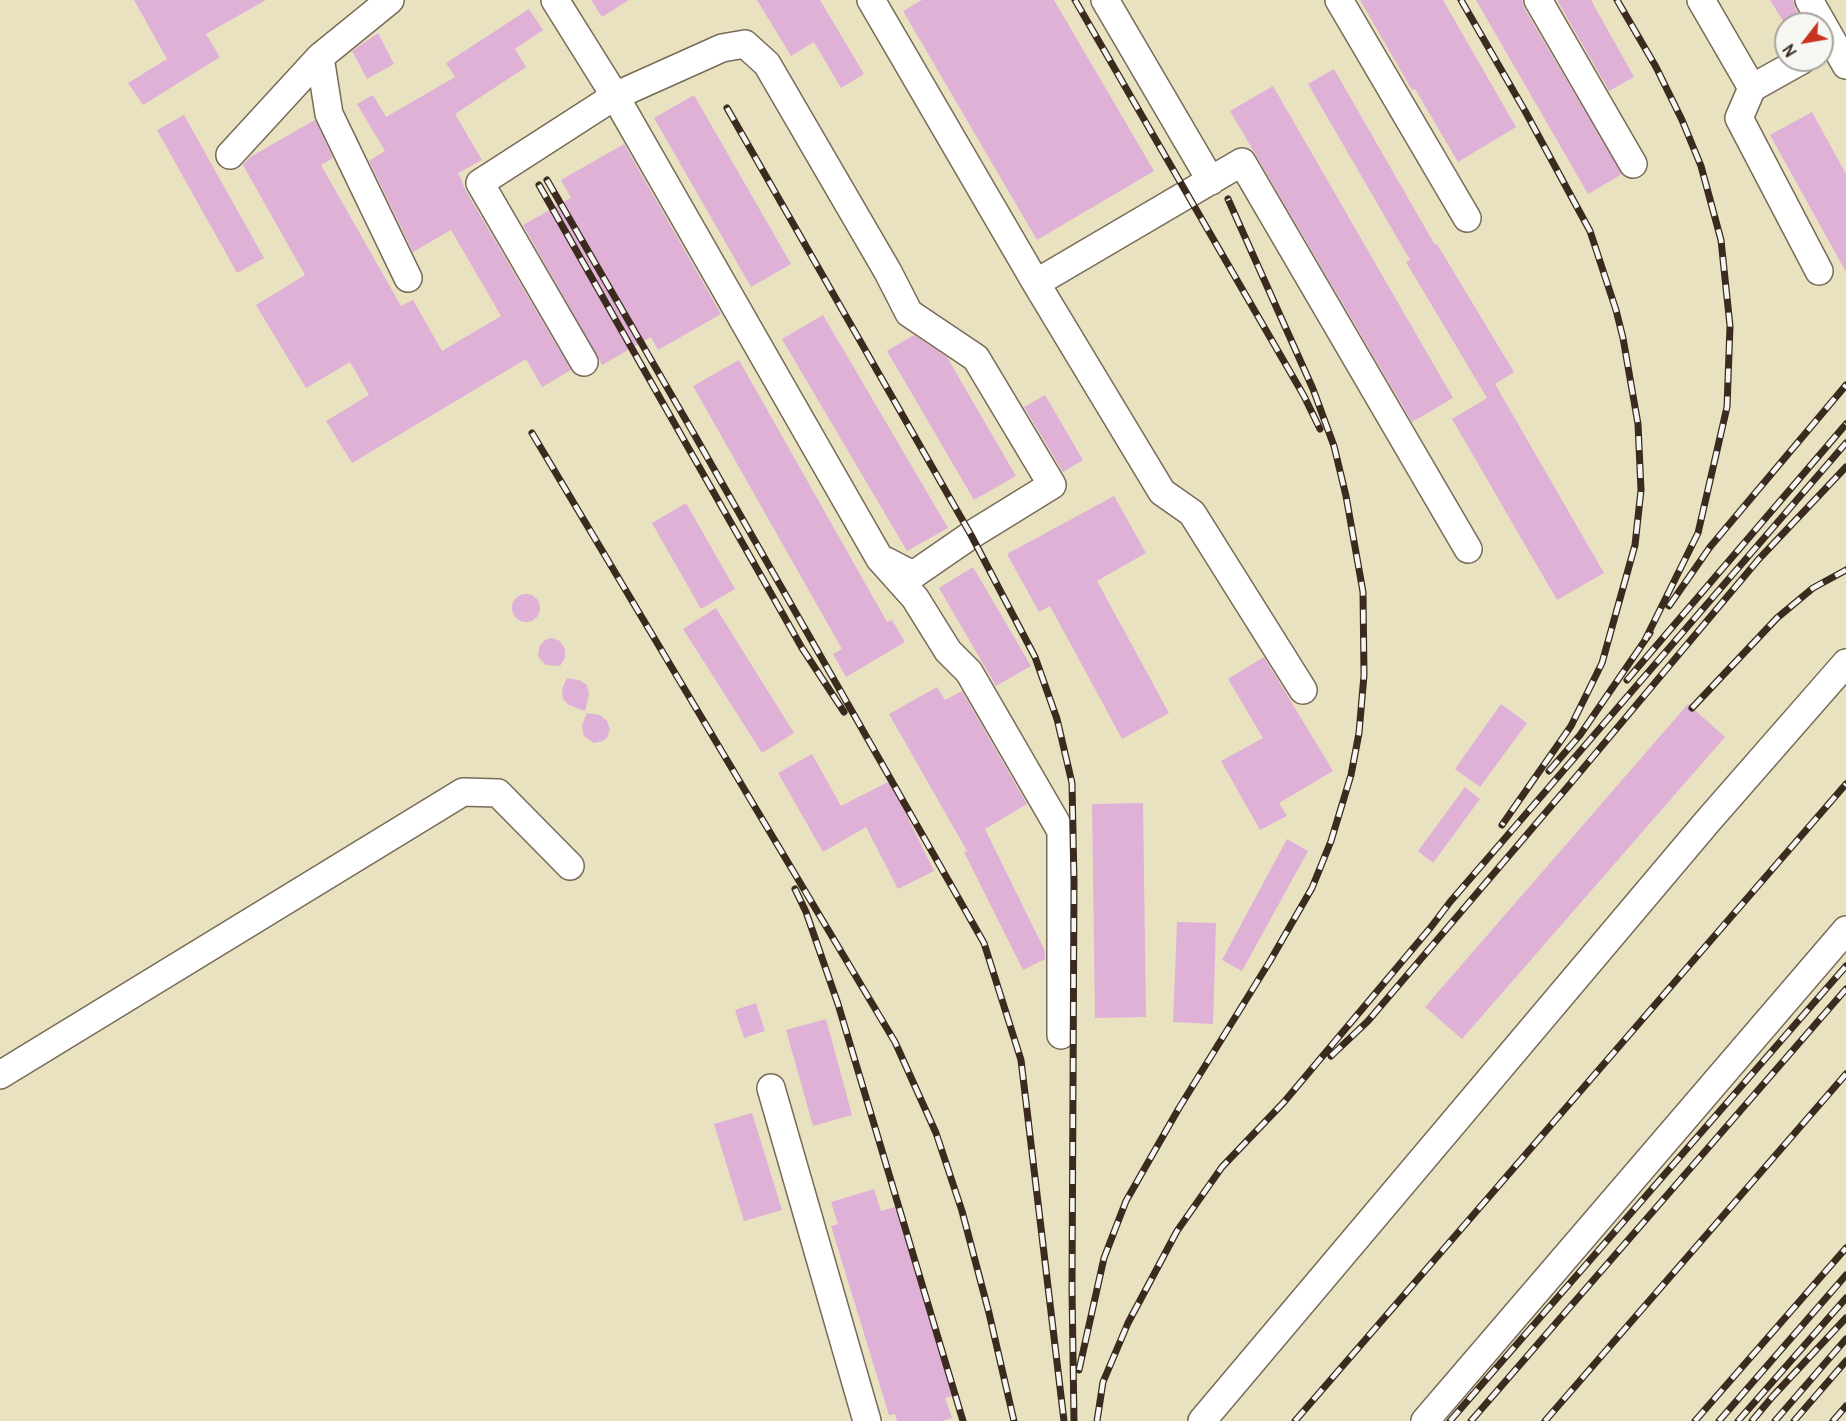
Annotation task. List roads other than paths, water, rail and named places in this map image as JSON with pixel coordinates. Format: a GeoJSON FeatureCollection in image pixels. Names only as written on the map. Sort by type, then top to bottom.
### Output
{"type":"FeatureCollection","features":[{"type":"Feature","properties":{"kind":"street"},"geometry":{"type":"LineString","coordinates":[[230,155],[320,57],[390,0]]}},
{"type":"Feature","properties":{"kind":"street"},"geometry":{"type":"LineString","coordinates":[[555,0],[615,96],[880,559],[915,598],[948,651],[969,672],[1061,831],[1061,1035]]}},
{"type":"Feature","properties":{"kind":"street"},"geometry":{"type":"LineString","coordinates":[[871,0],[1036,283],[1162,492],[1192,513],[1303,690]]}},
{"type":"Feature","properties":{"kind":"street"},"geometry":{"type":"LineString","coordinates":[[1105,0],[1211,181]]}},
{"type":"Feature","properties":{"kind":"street"},"geometry":{"type":"LineString","coordinates":[[1339,0],[1467,218]]}},
{"type":"Feature","properties":{"kind":"street"},"geometry":{"type":"LineString","coordinates":[[1538,0],[1632,164]]}},
{"type":"Feature","properties":{"kind":"street"},"geometry":{"type":"LineString","coordinates":[[1701,0],[1752,88]]}},
{"type":"Feature","properties":{"kind":"street"},"geometry":{"type":"LineString","coordinates":[[584,362],[480,183],[615,96],[722,48],[745,44],[767,64],[888,272],[909,313],[976,358],[1052,485],[971,535],[913,575],[880,559]]}},
{"type":"Feature","properties":{"kind":"street"},"geometry":{"type":"LineString","coordinates":[[320,57],[329,114],[408,278]]}},
{"type":"Feature","properties":{"kind":"street"},"geometry":{"type":"LineString","coordinates":[[1781,72],[1752,88],[1739,118],[1819,271]]}},
{"type":"Feature","properties":{"kind":"street"},"geometry":{"type":"LineString","coordinates":[[1036,283],[1242,162],[1468,549]]}},
{"type":"Feature","properties":{"kind":"street"},"geometry":{"type":"LineString","coordinates":[[1202,1421],[1707,822],[1846,663]]}},
{"type":"Feature","properties":{"kind":"street"},"geometry":{"type":"LineString","coordinates":[[0,1075],[464,792],[498,793],[570,866]]}},
{"type":"Feature","properties":{"kind":"street"},"geometry":{"type":"LineString","coordinates":[[1425,1421],[1846,930]]}},
{"type":"Feature","properties":{"kind":"street"},"geometry":{"type":"LineString","coordinates":[[771,1088],[867,1421]]}},
{"type":"Feature","properties":{"kind":"railway"},"geometry":{"type":"LineString","coordinates":[[1075,0],[1304,396],[1320,429]]}},
{"type":"Feature","properties":{"kind":"railway"},"geometry":{"type":"LineString","coordinates":[[1461,0],[1590,231],[1623,338],[1638,424],[1641,490],[1635,545],[1602,663],[1571,726],[1502,825]]}},
{"type":"Feature","properties":{"kind":"railway"},"geometry":{"type":"LineString","coordinates":[[1617,0],[1656,67],[1701,166],[1721,240],[1730,326],[1727,407],[1698,533],[1645,640]]}},
{"type":"Feature","properties":{"kind":"railway"},"geometry":{"type":"LineString","coordinates":[[727,108],[971,535],[1035,657],[1057,719],[1072,783],[1074,1421]]}},
{"type":"Feature","properties":{"kind":"railway"},"geometry":{"type":"LineString","coordinates":[[547,180],[984,943],[1021,1060],[1064,1421]]}},
{"type":"Feature","properties":{"kind":"railway"},"geometry":{"type":"LineString","coordinates":[[539,185],[802,648],[844,712]]}},
{"type":"Feature","properties":{"kind":"railway"},"geometry":{"type":"LineString","coordinates":[[1079,1370],[1104,1258],[1126,1201],[1179,1108],[1270,961],[1312,888],[1331,841],[1351,775],[1359,733],[1364,675],[1363,592],[1346,496],[1334,446],[1313,389],[1228,199]]}},
{"type":"Feature","properties":{"kind":"railway"},"geometry":{"type":"LineString","coordinates":[[1669,606],[1710,547],[1846,385]]}},
{"type":"Feature","properties":{"kind":"railway"},"geometry":{"type":"LineString","coordinates":[[1627,680],[1846,424]]}},
{"type":"Feature","properties":{"kind":"railway"},"geometry":{"type":"LineString","coordinates":[[532,433],[895,1042],[936,1133],[962,1211],[1014,1421]]}},
{"type":"Feature","properties":{"kind":"railway"},"geometry":{"type":"LineString","coordinates":[[1097,1421],[1103,1382],[1128,1323],[1177,1231],[1222,1167],[1284,1102],[1450,902],[1846,443]]}},
{"type":"Feature","properties":{"kind":"railway"},"geometry":{"type":"LineString","coordinates":[[1331,1056],[1368,1021],[1758,560],[1846,467]]}},
{"type":"Feature","properties":{"kind":"railway"},"geometry":{"type":"LineString","coordinates":[[1692,708],[1777,618],[1813,588],[1846,570]]}},
{"type":"Feature","properties":{"kind":"railway"},"geometry":{"type":"LineString","coordinates":[[1549,771],[1580,735],[1650,633]]}},
{"type":"Feature","properties":{"kind":"railway"},"geometry":{"type":"LineString","coordinates":[[1295,1421],[1846,784]]}},
{"type":"Feature","properties":{"kind":"railway"},"geometry":{"type":"LineString","coordinates":[[795,889],[806,912],[838,1004],[963,1421]]}},
{"type":"Feature","properties":{"kind":"railway"},"geometry":{"type":"LineString","coordinates":[[1450,1421],[1846,966]]}},
{"type":"Feature","properties":{"kind":"railway"},"geometry":{"type":"LineString","coordinates":[[1471,1421],[1846,989]]}},
{"type":"Feature","properties":{"kind":"railway"},"geometry":{"type":"LineString","coordinates":[[1545,1421],[1846,1074]]}},
{"type":"Feature","properties":{"kind":"railway"},"geometry":{"type":"LineString","coordinates":[[1695,1421],[1846,1248]]}},
{"type":"Feature","properties":{"kind":"railway"},"geometry":{"type":"LineString","coordinates":[[1719,1421],[1846,1275]]}},
{"type":"Feature","properties":{"kind":"railway"},"geometry":{"type":"LineString","coordinates":[[1738,1421],[1846,1298]]}},
{"type":"Feature","properties":{"kind":"railway"},"geometry":{"type":"LineString","coordinates":[[1752,1421],[1846,1318]]}},
{"type":"Feature","properties":{"kind":"railway"},"geometry":{"type":"LineString","coordinates":[[1775,1421],[1846,1339]]}},
{"type":"Feature","properties":{"kind":"railway"},"geometry":{"type":"LineString","coordinates":[[1794,1421],[1846,1361]]}},
{"type":"Feature","properties":{"kind":"railway"},"geometry":{"type":"LineString","coordinates":[[1833,1421],[1846,1406]]}}]}
